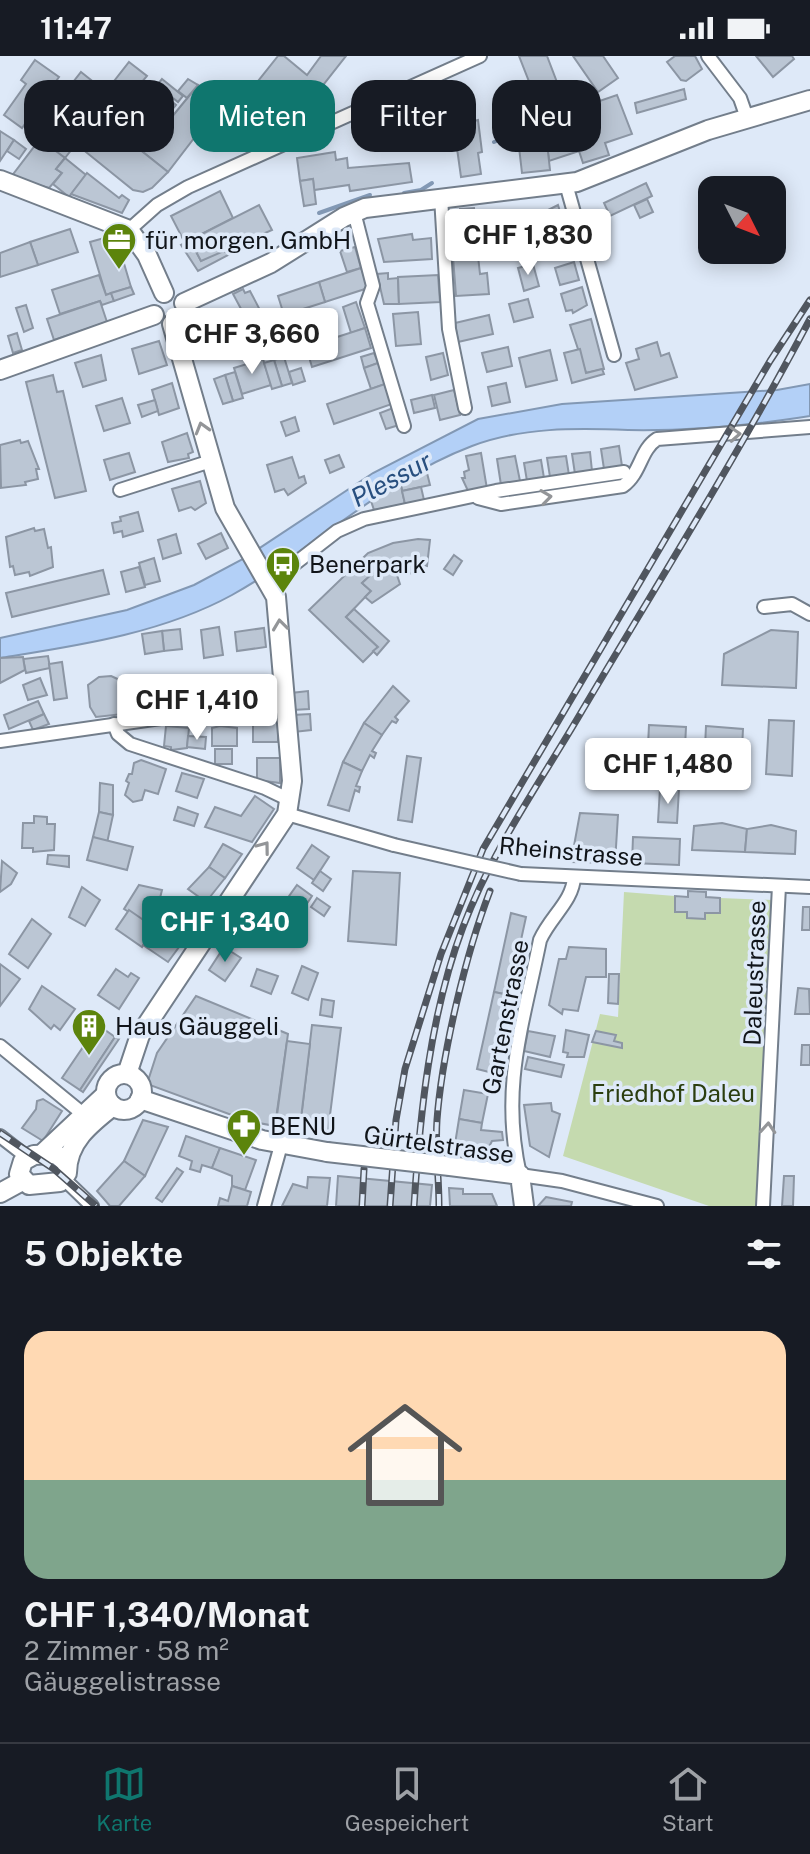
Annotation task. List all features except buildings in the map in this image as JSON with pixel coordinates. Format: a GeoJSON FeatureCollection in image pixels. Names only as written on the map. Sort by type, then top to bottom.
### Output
{"type":"FeatureCollection","features":[{"type":"Feature","properties":{"kind":"street"},"geometry":{"type":"LineString","coordinates":[[129,230],[157,205],[188,187],[455,61],[480,56]]}},
{"type":"Feature","properties":{"kind":"street"},"geometry":{"type":"LineString","coordinates":[[708,56],[740,98],[747,118]]}},
{"type":"Feature","properties":{"kind":"street"},"geometry":{"type":"LineString","coordinates":[[184,303],[271,263],[354,212],[441,197],[587,179],[747,118],[810,100]]}},
{"type":"Feature","properties":{"kind":"street"},"geometry":{"type":"LineString","coordinates":[[0,180],[129,230],[144,248],[164,293]]}},
{"type":"Feature","properties":{"kind":"street"},"geometry":{"type":"LineString","coordinates":[[566,184],[614,355]]}},
{"type":"Feature","properties":{"kind":"street"},"geometry":{"type":"LineString","coordinates":[[441,197],[449,329],[465,408]]}},
{"type":"Feature","properties":{"kind":"street"},"geometry":{"type":"LineString","coordinates":[[354,212],[373,286],[367,303],[404,426]]}},
{"type":"Feature","properties":{"kind":"street"},"geometry":{"type":"LineString","coordinates":[[164,293],[176,294],[184,303],[182,316],[172,324],[162,322],[154,315],[154,302],[164,293]]}},
{"type":"Feature","properties":{"kind":"street"},"geometry":{"type":"LineString","coordinates":[[0,370],[154,315]]}},
{"type":"Feature","properties":{"kind":"street"},"geometry":{"type":"LineString","coordinates":[[127,1074],[134,1047],[289,807],[287,700],[279,611],[269,580],[227,513],[172,324]]}},
{"type":"Feature","properties":{"kind":"street"},"geometry":{"type":"LineString","coordinates":[[476,497],[501,504],[623,486],[636,474],[650,443],[660,438],[810,427]]}},
{"type":"Feature","properties":{"kind":"street"},"geometry":{"type":"LineString","coordinates":[[120,490],[211,461]]}},
{"type":"Feature","properties":{"kind":"street"},"geometry":{"type":"LineString","coordinates":[[269,580],[353,522],[624,472]]}},
{"type":"Feature","properties":{"kind":"street"},"geometry":{"type":"LineString","coordinates":[[764,607],[792,604],[810,614]]}},
{"type":"Feature","properties":{"kind":"street"},"geometry":{"type":"LineString","coordinates":[[0,741],[287,700]]}},
{"type":"Feature","properties":{"kind":"street","name":"Rheinstrasse"},"geometry":{"type":"LineString","coordinates":[[114,724],[118,734],[130,744],[265,788],[289,807],[394,845],[521,874],[810,887]]}},
{"type":"Feature","properties":{"kind":"street","name":"Gartenstrasse"},"geometry":{"type":"LineString","coordinates":[[520,1175],[510,1109],[515,1061],[540,940],[546,925],[570,895],[574,877]]}},
{"type":"Feature","properties":{"kind":"street","name":"Daleustrasse"},"geometry":{"type":"LineString","coordinates":[[763,1206],[779,886]]}},
{"type":"Feature","properties":{"kind":"street"},"geometry":{"type":"LineString","coordinates":[[0,1046],[83,1114]]}},
{"type":"Feature","properties":{"kind":"street"},"geometry":{"type":"LineString","coordinates":[[22,1181],[33,1186],[56,1184],[66,1171],[84,1131],[110,1100],[114,1076],[127,1074],[141,1086],[140,1099],[126,1110],[110,1100]]}},
{"type":"Feature","properties":{"kind":"street","name":"Gürtelstrasse"},"geometry":{"type":"LineString","coordinates":[[140,1099],[281,1145],[520,1175],[524,1206]]}},
{"type":"Feature","properties":{"kind":"street"},"geometry":{"type":"LineString","coordinates":[[22,1181],[19,1170],[83,1114],[110,1100]]}},
{"type":"Feature","properties":{"kind":"street"},"geometry":{"type":"LineString","coordinates":[[0,1136],[35,1156],[56,1154],[92,1206]]}},
{"type":"Feature","properties":{"kind":"street"},"geometry":{"type":"LineString","coordinates":[[264,1206],[281,1145]]}},
{"type":"Feature","properties":{"kind":"street"},"geometry":{"type":"LineString","coordinates":[[520,1175],[562,1181],[657,1206]]}},
{"type":"Feature","properties":{"kind":"street"},"geometry":{"type":"LineString","coordinates":[[0,1193],[22,1181]]}},
{"type":"Feature","properties":{"kind":"green space","name":"Friedhof Daleu"},"geometry":{"type":"Polygon","coordinates":[[[624,892],[675,896],[675,911],[687,912],[688,918],[704,919],[705,913],[719,913],[720,898],[772,900],[758,1206],[709,1206],[563,1156],[600,1014],[618,1017],[624,892]]]}},
{"type":"Feature","properties":{"kind":"water","name":"Plessur"},"geometry":{"type":"Polygon","coordinates":[[[810,384],[810,416],[691,429],[549,430],[510,435],[472,446],[408,477],[263,576],[205,608],[118,637],[0,658],[0,638],[127,610],[194,585],[243,559],[373,473],[478,419],[562,404],[777,390],[810,384]]]}},
{"type":"Feature","properties":{"kind":"waterway"},"geometry":{"type":"LineString","coordinates":[[404,193],[421,190],[432,183]]}},
{"type":"Feature","properties":{"kind":"waterway"},"geometry":{"type":"LineString","coordinates":[[319,213],[370,195]]}},
{"type":"Feature","properties":{"kind":"railway"},"geometry":{"type":"LineString","coordinates":[[390,1206],[396,1120],[405,1069],[441,954],[483,849],[770,361],[810,300]]}},
{"type":"Feature","properties":{"kind":"railway"},"geometry":{"type":"LineString","coordinates":[[414,1206],[423,1100],[435,1029],[452,960],[474,899],[516,819],[726,469],[810,319]]}},
{"type":"Feature","properties":{"kind":"railway"},"geometry":{"type":"LineString","coordinates":[[439,1206],[437,1131],[444,1065],[464,973],[490,891]]}},
{"type":"Feature","properties":{"kind":"railway"},"geometry":{"type":"LineString","coordinates":[[0,1133],[54,1169],[96,1206]]}},
{"type":"Feature","properties":{"kind":"railway"},"geometry":{"type":"LineString","coordinates":[[362,1206],[364,1169]]}},
{"type":"Feature","properties":{"kind":"place","name":"für morgen. GmbH"},"geometry":{"type":"Point","coordinates":[119,271]}},
{"type":"Feature","properties":{"kind":"place","name":"Benerpark"},"geometry":{"type":"Point","coordinates":[283,595]}},
{"type":"Feature","properties":{"kind":"place","name":"Haus Gäuggeli"},"geometry":{"type":"Point","coordinates":[89,1057]}},
{"type":"Feature","properties":{"kind":"place","name":"BENU"},"geometry":{"type":"Point","coordinates":[244,1157]}}]}
